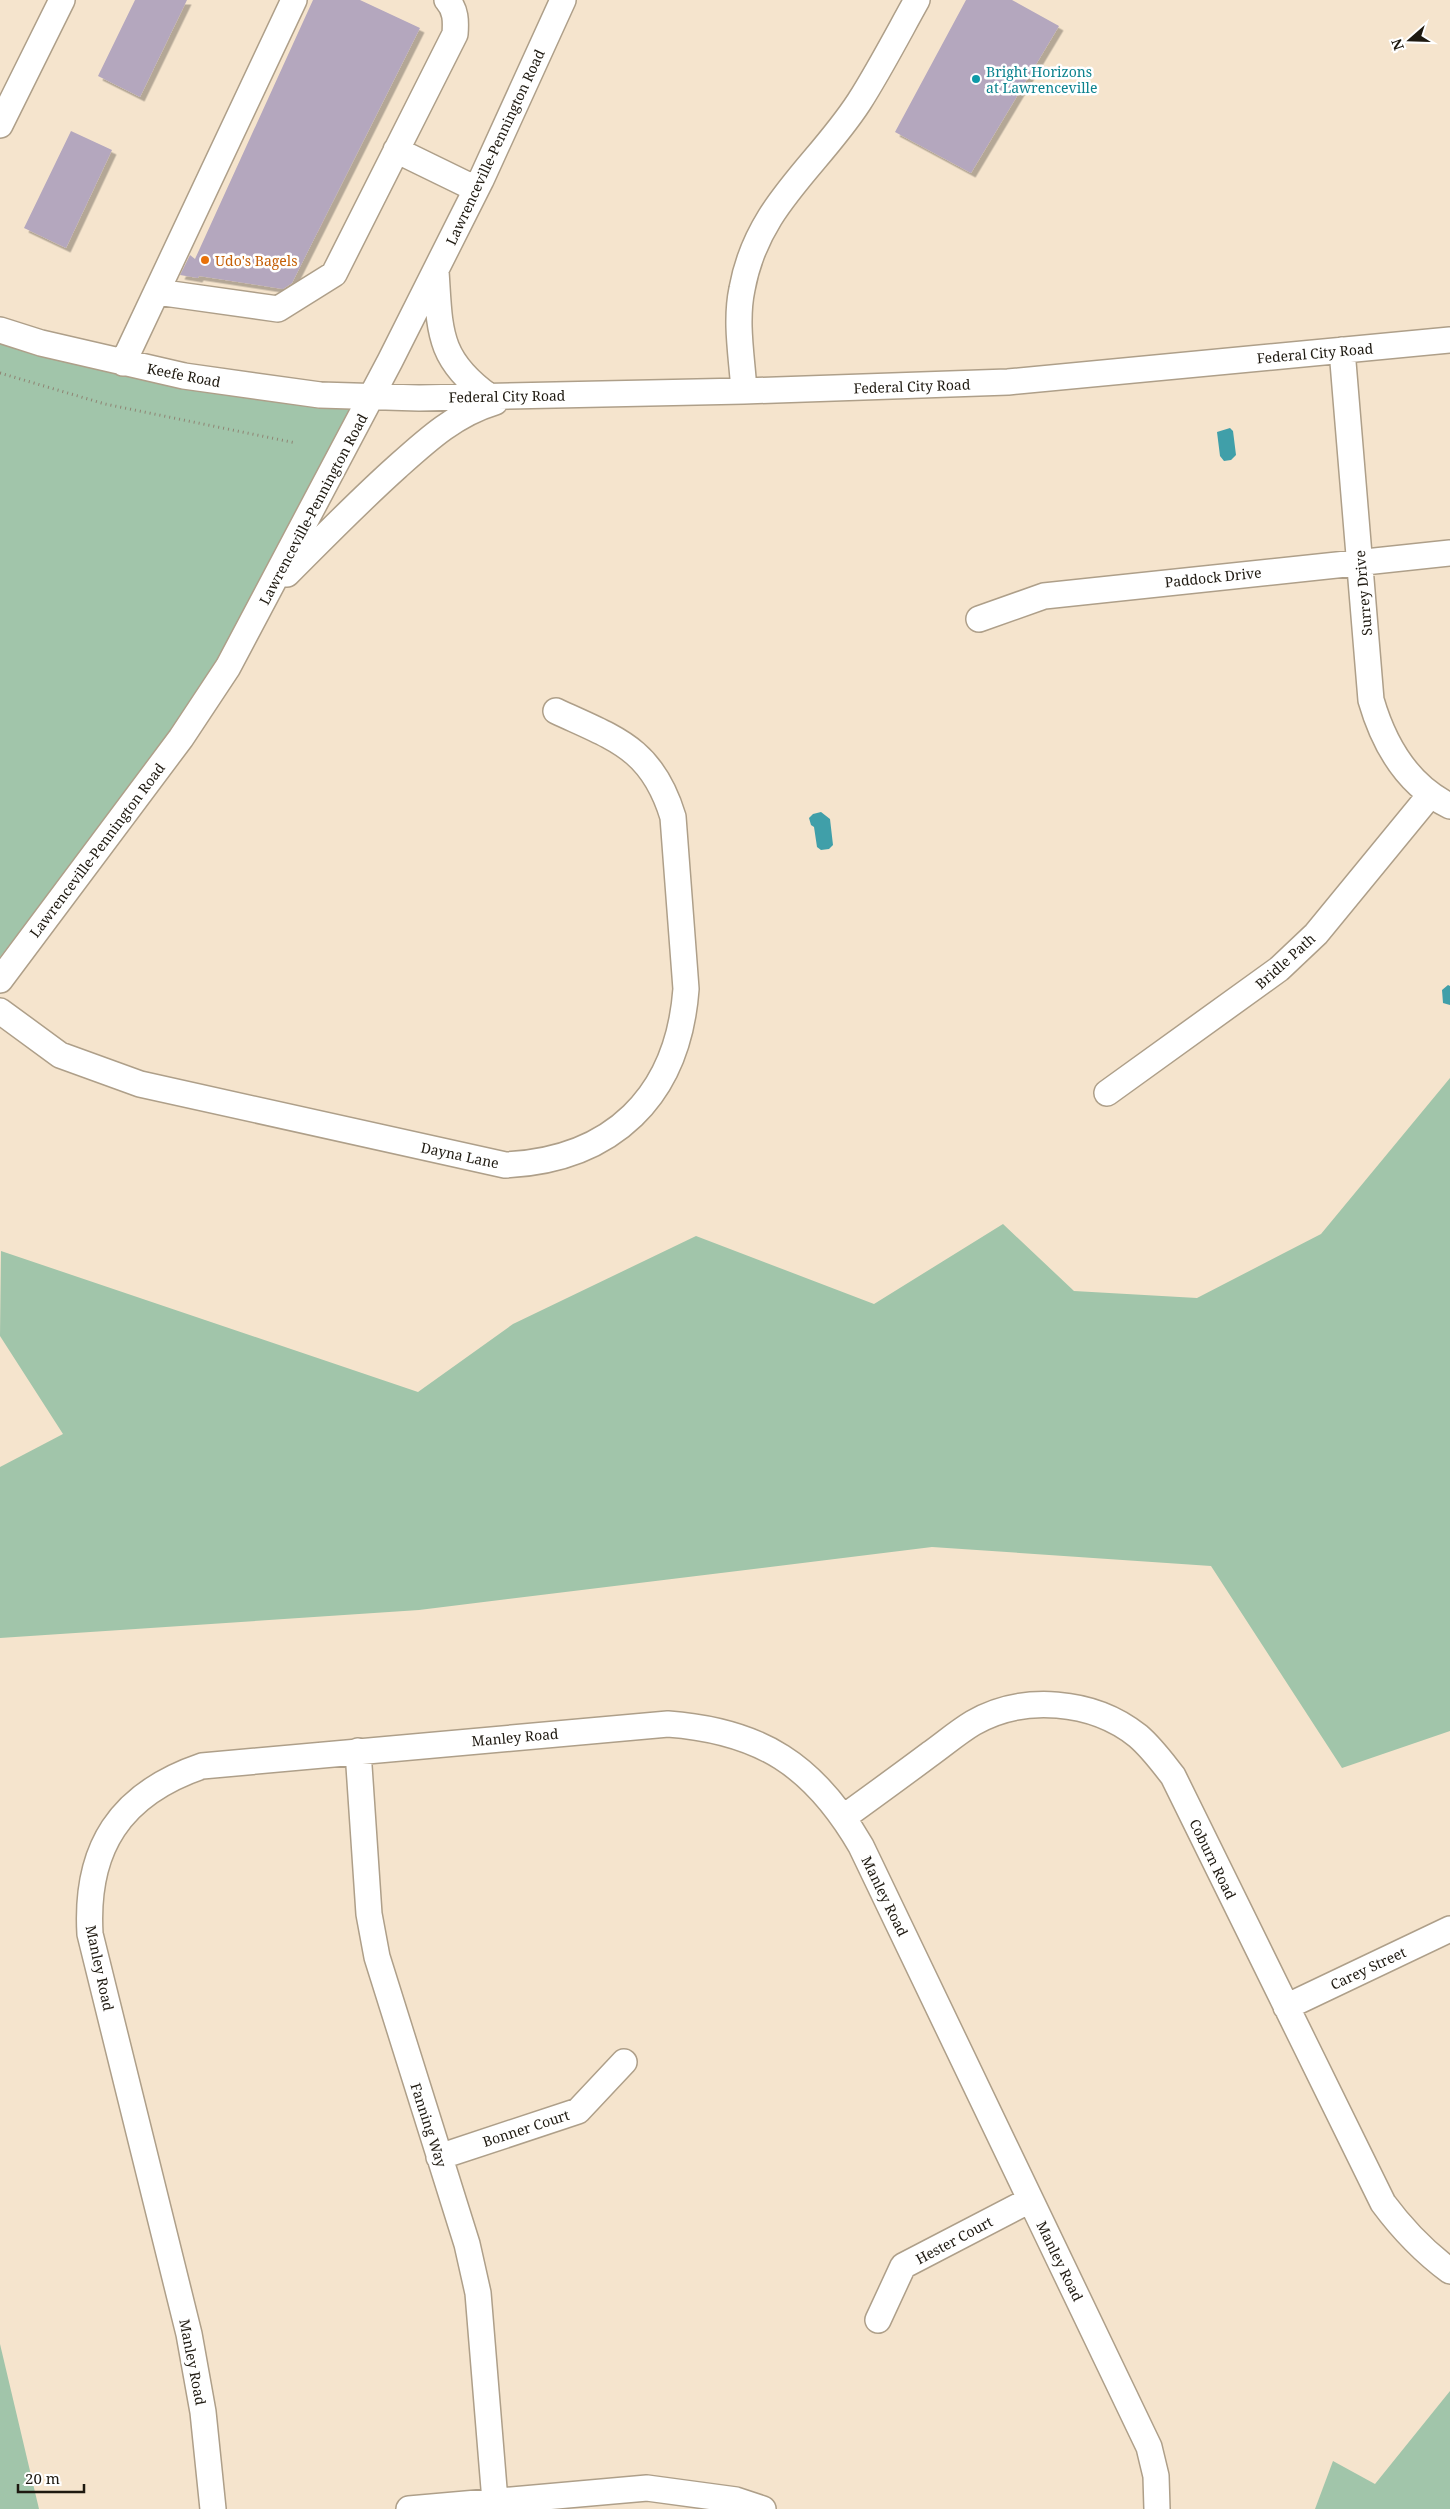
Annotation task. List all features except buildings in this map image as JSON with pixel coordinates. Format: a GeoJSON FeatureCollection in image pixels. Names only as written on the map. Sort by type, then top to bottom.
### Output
{"type":"FeatureCollection","features":[{"type":"Feature","properties":{"kind":"street"},"geometry":{"type":"LineString","coordinates":[[0,125],[62,0]]}},
{"type":"Feature","properties":{"kind":"street"},"geometry":{"type":"LineString","coordinates":[[123,363],[294,0]]}},
{"type":"Feature","properties":{"kind":"street"},"geometry":{"type":"LineString","coordinates":[[157,292],[278,309],[334,274],[455,34],[457,20],[452,6],[447,0]]}},
{"type":"Feature","properties":{"kind":"street","name":"Lawrenceville-Pennington Road"},"geometry":{"type":"LineString","coordinates":[[0,980],[181,738],[228,667],[372,397],[436,270],[476,189],[563,0]]}},
{"type":"Feature","properties":{"kind":"street"},"geometry":{"type":"LineString","coordinates":[[744,391],[740,318],[741,290],[762,230],[775,207],[829,143],[859,102],[917,0]]}},
{"type":"Feature","properties":{"kind":"street"},"geometry":{"type":"LineString","coordinates":[[396,150],[476,189]]}},
{"type":"Feature","properties":{"kind":"street"},"geometry":{"type":"LineString","coordinates":[[436,270],[439,323],[448,353],[468,381],[490,397]]}},
{"type":"Feature","properties":{"kind":"street","name":"Keefe Road"},"geometry":{"type":"LineString","coordinates":[[0,330],[41,343],[184,376],[277,391],[372,397]]}},
{"type":"Feature","properties":{"kind":"street","name":"Federal City Road"},"geometry":{"type":"LineString","coordinates":[[372,397],[490,397],[1008,382],[1450,340]]}},
{"type":"Feature","properties":{"kind":"street","name":"Surrey Drive"},"geometry":{"type":"LineString","coordinates":[[1342,350],[1371,700],[1378,725],[1389,749],[1409,776],[1440,800]]}},
{"type":"Feature","properties":{"kind":"street"},"geometry":{"type":"LineString","coordinates":[[269,592],[367,494],[446,424],[474,408],[518,396]]}},
{"type":"Feature","properties":{"kind":"street","name":"Paddock Drive"},"geometry":{"type":"LineString","coordinates":[[979,619],[1044,596],[1360,561],[1450,553]]}},
{"type":"Feature","properties":{"kind":"street","name":"Dayna Lane"},"geometry":{"type":"LineString","coordinates":[[0,1011],[60,1055],[140,1084],[505,1165],[535,1164],[565,1157],[591,1146],[625,1123],[642,1107],[662,1080],[676,1049],[684,1017],[686,989],[673,817],[666,793],[651,768],[622,742],[556,711]]}},
{"type":"Feature","properties":{"kind":"street","name":"Bridle Path"},"geometry":{"type":"LineString","coordinates":[[1108,1094],[1279,969],[1316,934],[1440,800]]}},
{"type":"Feature","properties":{"kind":"street","name":"Coburn Road"},"geometry":{"type":"LineString","coordinates":[[844,1817],[973,1723],[1000,1712],[1027,1706],[1053,1704],[1084,1709],[1110,1719],[1137,1735],[1156,1753],[1173,1776],[1384,2203],[1402,2230],[1425,2252],[1450,2271]]}},
{"type":"Feature","properties":{"kind":"street","name":"Manley Road"},"geometry":{"type":"LineString","coordinates":[[213,2509],[203,2412],[189,2334],[90,1934],[88,1906],[92,1878],[99,1856],[113,1828],[131,1806],[153,1788],[178,1775],[216,1764],[668,1724],[704,1727],[737,1735],[768,1748],[798,1768],[824,1791],[844,1817],[865,1855],[1149,2447],[1156,2476],[1157,2509]]}},
{"type":"Feature","properties":{"kind":"street","name":"Fanning Way"},"geometry":{"type":"LineString","coordinates":[[358,1751],[369,1914],[376,1957],[467,2244],[478,2293],[495,2501]]}},
{"type":"Feature","properties":{"kind":"street","name":"Carey Street"},"geometry":{"type":"LineString","coordinates":[[1286,2007],[1450,1929]]}},
{"type":"Feature","properties":{"kind":"street","name":"Bonner Court"},"geometry":{"type":"LineString","coordinates":[[439,2157],[578,2111],[624,2062]]}},
{"type":"Feature","properties":{"kind":"street","name":"Hester Court"},"geometry":{"type":"LineString","coordinates":[[878,2320],[903,2266],[1030,2200]]}},
{"type":"Feature","properties":{"kind":"street"},"geometry":{"type":"LineString","coordinates":[[409,2509],[647,2488],[736,2500],[763,2509]]}},
{"type":"Feature","properties":{"kind":"path"},"geometry":{"type":"LineString","coordinates":[[0,374],[105,404],[296,443]]}},
{"type":"Feature","properties":{"kind":"green space"},"geometry":{"type":"Polygon","coordinates":[[[0,337],[358,404],[260,594],[166,742],[0,957],[0,337]]]}},
{"type":"Feature","properties":{"kind":"green space"},"geometry":{"type":"Polygon","coordinates":[[[1450,1078],[1450,1731],[1342,1768],[1211,1566],[932,1547],[419,1610],[0,1638],[0,1467],[63,1434],[0,1336],[1,1251],[418,1392],[513,1324],[696,1236],[874,1304],[1003,1224],[1074,1291],[1197,1298],[1321,1234],[1450,1078]]]}},
{"type":"Feature","properties":{"kind":"green space"},"geometry":{"type":"Polygon","coordinates":[[[0,2344],[39,2509],[0,2509],[0,2344]]]}},
{"type":"Feature","properties":{"kind":"green space"},"geometry":{"type":"Polygon","coordinates":[[[1450,2391],[1450,2509],[1315,2509],[1333,2461],[1375,2484],[1450,2391]]]}},
{"type":"Feature","properties":{"kind":"water"},"geometry":{"type":"Polygon","coordinates":[[[1230,428],[1233,431],[1236,455],[1231,460],[1224,461],[1220,456],[1217,432],[1230,428]]]}},
{"type":"Feature","properties":{"kind":"water"},"geometry":{"type":"Polygon","coordinates":[[[821,812],[830,819],[833,845],[829,849],[821,850],[817,847],[814,827],[811,825],[809,818],[813,814],[821,812]]]}},
{"type":"Feature","properties":{"kind":"water"},"geometry":{"type":"Polygon","coordinates":[[[1448,985],[1450,986],[1450,1005],[1443,1003],[1442,990],[1448,985]]]}},
{"type":"Feature","properties":{"kind":"place","name":"Bright Horizons at Lawrenceville"},"geometry":{"type":"Point","coordinates":[976,79]}},
{"type":"Feature","properties":{"kind":"place","name":"Udo's Bagels"},"geometry":{"type":"Point","coordinates":[205,260]}}]}
